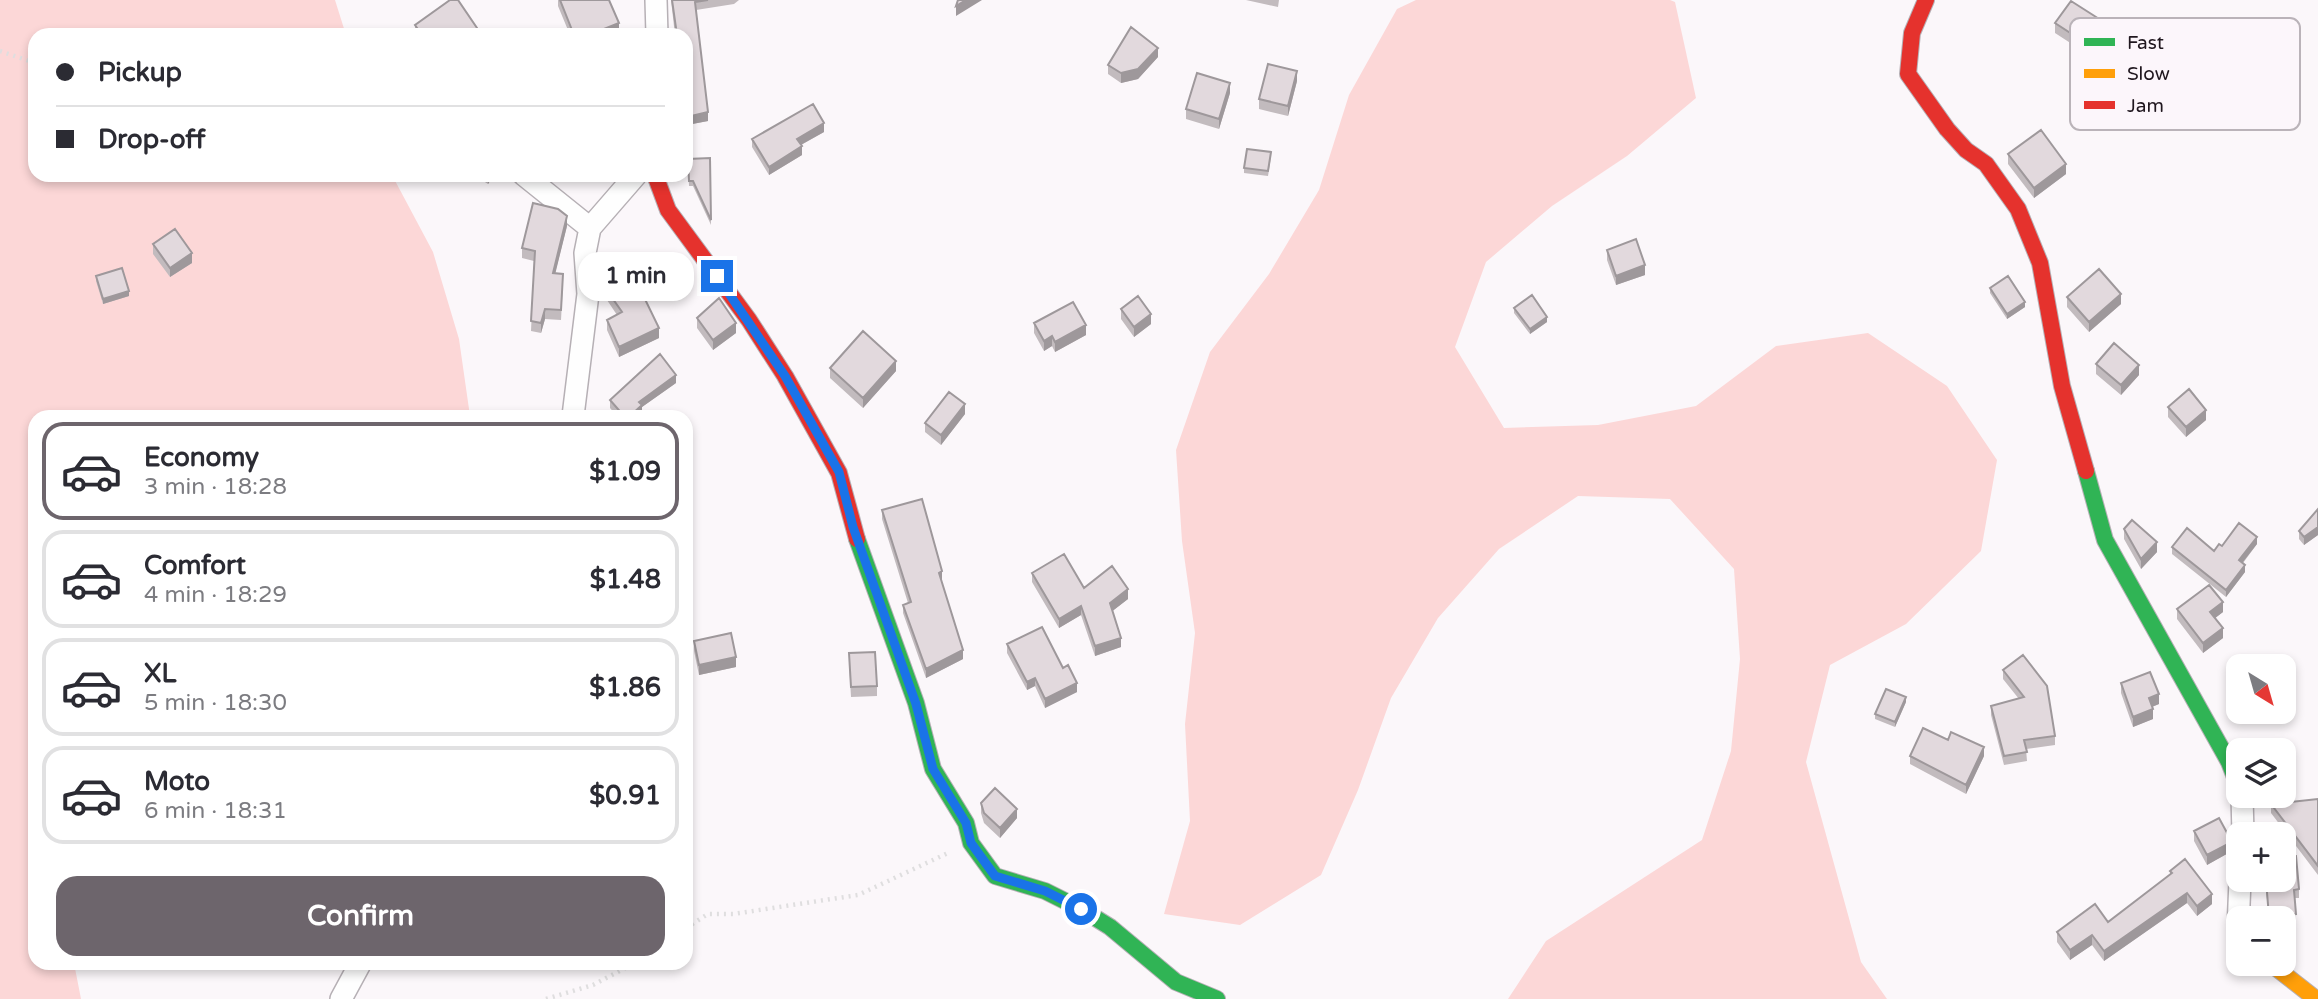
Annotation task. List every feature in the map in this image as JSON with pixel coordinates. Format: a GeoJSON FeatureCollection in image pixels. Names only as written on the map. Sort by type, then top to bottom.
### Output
{"type":"FeatureCollection","features":[{"type":"Feature","properties":{"kind":"street"},"geometry":{"type":"LineString","coordinates":[[656,0],[657,28]]}},
{"type":"Feature","properties":{"kind":"street"},"geometry":{"type":"LineString","coordinates":[[1926,0],[1913,33],[1907,62],[1908,75],[1947,129],[1966,150],[1986,164],[2018,209],[2040,263],[2062,386],[2105,540],[2226,756]]}},
{"type":"Feature","properties":{"kind":"street"},"geometry":{"type":"LineString","coordinates":[[533,182],[590,228]]}},
{"type":"Feature","properties":{"kind":"street"},"geometry":{"type":"LineString","coordinates":[[574,410],[588,294],[585,253],[590,228],[630,182]]}},
{"type":"Feature","properties":{"kind":"street"},"geometry":{"type":"LineString","coordinates":[[658,182],[668,210],[749,320],[785,376],[839,472],[853,527],[916,704],[933,769],[961,814],[971,843],[995,876],[1045,891],[1081,909],[1110,927],[1176,982],[1217,999]]}},
{"type":"Feature","properties":{"kind":"street"},"geometry":{"type":"LineString","coordinates":[[341,999],[357,970]]}},
{"type":"Feature","properties":{"kind":"street"},"geometry":{"type":"LineString","coordinates":[[2286,976],[2316,999]]}},
{"type":"Feature","properties":{"kind":"path"},"geometry":{"type":"LineString","coordinates":[[0,51],[28,61]]}},
{"type":"Feature","properties":{"kind":"path"},"geometry":{"type":"LineString","coordinates":[[693,924],[708,914],[733,914],[858,894],[971,843]]}},
{"type":"Feature","properties":{"kind":"path"},"geometry":{"type":"LineString","coordinates":[[545,999],[593,985],[621,970]]}},
{"type":"Feature","properties":{"kind":"shaded area"},"geometry":{"type":"Polygon","coordinates":[[[0,0],[335,0],[344,28],[28,28],[28,182],[396,182],[433,252],[459,339],[469,410],[28,410],[28,970],[75,970],[81,999],[0,999],[0,0]]]}},
{"type":"Feature","properties":{"kind":"shaded area"},"geometry":{"type":"Polygon","coordinates":[[[1416,0],[1670,0],[1675,2],[1696,98],[1627,156],[1552,206],[1486,262],[1455,347],[1504,428],[1598,425],[1696,406],[1776,346],[1868,333],[1947,386],[1997,460],[1981,551],[1906,624],[1830,665],[1806,762],[1861,962],[1887,999],[1508,999],[1546,941],[1702,840],[1731,751],[1740,659],[1734,569],[1670,499],[1578,496],[1499,549],[1438,618],[1391,698],[1358,790],[1321,875],[1240,925],[1164,914],[1190,821],[1185,724],[1195,633],[1182,541],[1176,450],[1210,352],[1269,274],[1319,190],[1349,95],[1397,9],[1416,0]]]}},
{"type":"Feature","properties":{"kind":"building"},"geometry":{"type":"Polygon","coordinates":[[[450,0],[458,0],[477,28],[417,28],[415,25],[450,0]]]}},
{"type":"Feature","properties":{"kind":"building"},"geometry":{"type":"Polygon","coordinates":[[[560,0],[609,0],[619,23],[606,28],[571,28],[560,0]]]}},
{"type":"Feature","properties":{"kind":"building"},"geometry":{"type":"Polygon","coordinates":[[[672,0],[708,0],[695,2],[708,112],[693,116],[693,28],[676,28],[672,0]]]}},
{"type":"Feature","properties":{"kind":"building"},"geometry":{"type":"Polygon","coordinates":[[[2071,1],[2098,18],[2070,18],[2070,33],[2055,23],[2071,1]]]}},
{"type":"Feature","properties":{"kind":"building"},"geometry":{"type":"Polygon","coordinates":[[[1131,27],[1158,48],[1138,69],[1121,73],[1108,65],[1131,27]]]}},
{"type":"Feature","properties":{"kind":"building"},"geometry":{"type":"Polygon","coordinates":[[[1268,64],[1297,71],[1288,106],[1259,99],[1268,64]]]}},
{"type":"Feature","properties":{"kind":"building"},"geometry":{"type":"Polygon","coordinates":[[[1197,73],[1230,83],[1219,119],[1186,109],[1197,73]]]}},
{"type":"Feature","properties":{"kind":"building"},"geometry":{"type":"Polygon","coordinates":[[[813,104],[824,123],[797,139],[802,146],[769,167],[752,139],[813,104]]]}},
{"type":"Feature","properties":{"kind":"building"},"geometry":{"type":"Polygon","coordinates":[[[2041,130],[2066,164],[2034,188],[2008,154],[2041,130]]]}},
{"type":"Feature","properties":{"kind":"building"},"geometry":{"type":"Polygon","coordinates":[[[1247,149],[1271,152],[1268,171],[1244,168],[1247,149]]]}},
{"type":"Feature","properties":{"kind":"building"},"geometry":{"type":"Polygon","coordinates":[[[710,158],[711,220],[693,181],[693,159],[710,158]]]}},
{"type":"Feature","properties":{"kind":"building"},"geometry":{"type":"Polygon","coordinates":[[[533,203],[558,209],[567,216],[553,273],[563,274],[561,310],[545,309],[541,323],[531,321],[535,251],[522,248],[533,203]]]}},
{"type":"Feature","properties":{"kind":"building"},"geometry":{"type":"Polygon","coordinates":[[[175,229],[192,253],[170,268],[153,244],[175,229]]]}},
{"type":"Feature","properties":{"kind":"building"},"geometry":{"type":"Polygon","coordinates":[[[1636,239],[1645,265],[1616,276],[1607,250],[1636,239]]]}},
{"type":"Feature","properties":{"kind":"building"},"geometry":{"type":"Polygon","coordinates":[[[625,258],[659,328],[619,347],[607,320],[622,312],[601,282],[601,275],[625,258]]]}},
{"type":"Feature","properties":{"kind":"building"},"geometry":{"type":"Polygon","coordinates":[[[122,268],[129,291],[103,299],[96,276],[122,268]]]}},
{"type":"Feature","properties":{"kind":"building"},"geometry":{"type":"Polygon","coordinates":[[[2099,269],[2121,294],[2089,322],[2067,297],[2099,269]]]}},
{"type":"Feature","properties":{"kind":"building"},"geometry":{"type":"Polygon","coordinates":[[[2008,276],[2025,302],[2007,314],[1990,288],[2008,276]]]}},
{"type":"Feature","properties":{"kind":"building"},"geometry":{"type":"Polygon","coordinates":[[[1532,295],[1547,317],[1530,329],[1514,308],[1532,295]]]}},
{"type":"Feature","properties":{"kind":"building"},"geometry":{"type":"Polygon","coordinates":[[[1138,296],[1151,314],[1134,327],[1121,309],[1138,296]]]}},
{"type":"Feature","properties":{"kind":"building"},"geometry":{"type":"Polygon","coordinates":[[[719,298],[736,323],[713,340],[697,318],[719,298]]]}},
{"type":"Feature","properties":{"kind":"building"},"geometry":{"type":"Polygon","coordinates":[[[1073,302],[1086,325],[1055,342],[1052,336],[1044,341],[1034,323],[1073,302]]]}},
{"type":"Feature","properties":{"kind":"building"},"geometry":{"type":"Polygon","coordinates":[[[863,331],[896,361],[863,398],[830,368],[863,331]]]}},
{"type":"Feature","properties":{"kind":"building"},"geometry":{"type":"Polygon","coordinates":[[[2114,343],[2139,365],[2121,385],[2096,364],[2114,343]]]}},
{"type":"Feature","properties":{"kind":"building"},"geometry":{"type":"Polygon","coordinates":[[[660,354],[676,375],[639,402],[642,405],[637,410],[619,410],[610,400],[660,354]]]}},
{"type":"Feature","properties":{"kind":"building"},"geometry":{"type":"Polygon","coordinates":[[[2189,389],[2206,410],[2186,427],[2168,407],[2189,389]]]}},
{"type":"Feature","properties":{"kind":"building"},"geometry":{"type":"Polygon","coordinates":[[[949,392],[965,404],[941,435],[925,423],[949,392]]]}},
{"type":"Feature","properties":{"kind":"building"},"geometry":{"type":"Polygon","coordinates":[[[922,499],[942,571],[939,573],[963,650],[926,669],[903,605],[911,602],[882,510],[922,499]]]}},
{"type":"Feature","properties":{"kind":"building"},"geometry":{"type":"Polygon","coordinates":[[[2318,509],[2318,527],[2304,537],[2299,531],[2318,509]]]}},
{"type":"Feature","properties":{"kind":"building"},"geometry":{"type":"Polygon","coordinates":[[[2132,520],[2157,542],[2141,559],[2124,529],[2132,520]]]}},
{"type":"Feature","properties":{"kind":"building"},"geometry":{"type":"Polygon","coordinates":[[[2239,523],[2257,537],[2239,560],[2245,565],[2226,590],[2172,547],[2187,528],[2214,551],[2219,544],[2222,546],[2239,523]]]}},
{"type":"Feature","properties":{"kind":"building"},"geometry":{"type":"Polygon","coordinates":[[[1064,554],[1084,588],[1112,566],[1128,589],[1110,603],[1121,638],[1095,646],[1081,606],[1059,619],[1032,573],[1064,554]]]}},
{"type":"Feature","properties":{"kind":"building"},"geometry":{"type":"Polygon","coordinates":[[[2209,585],[2223,602],[2210,612],[2223,628],[2203,643],[2177,609],[2209,585]]]}},
{"type":"Feature","properties":{"kind":"building"},"geometry":{"type":"Polygon","coordinates":[[[1042,627],[1063,668],[1068,665],[1077,683],[1045,699],[1035,678],[1027,682],[1007,644],[1042,627]]]}},
{"type":"Feature","properties":{"kind":"building"},"geometry":{"type":"Polygon","coordinates":[[[731,633],[736,657],[699,665],[694,641],[731,633]]]}},
{"type":"Feature","properties":{"kind":"building"},"geometry":{"type":"Polygon","coordinates":[[[875,652],[877,686],[851,687],[849,653],[875,652]]]}},
{"type":"Feature","properties":{"kind":"building"},"geometry":{"type":"Polygon","coordinates":[[[2023,655],[2047,686],[2055,736],[2024,740],[2027,752],[2004,756],[1991,706],[2024,697],[2003,670],[2023,655]]]}},
{"type":"Feature","properties":{"kind":"building"},"geometry":{"type":"Polygon","coordinates":[[[2150,672],[2159,694],[2149,698],[2153,709],[2133,717],[2121,683],[2150,672]]]}},
{"type":"Feature","properties":{"kind":"building"},"geometry":{"type":"Polygon","coordinates":[[[1886,689],[1906,697],[1895,722],[1875,714],[1886,689]]]}},
{"type":"Feature","properties":{"kind":"building"},"geometry":{"type":"Polygon","coordinates":[[[1923,728],[1948,740],[1951,732],[1984,747],[1966,785],[1910,756],[1923,728]]]}},
{"type":"Feature","properties":{"kind":"building"},"geometry":{"type":"Polygon","coordinates":[[[995,788],[1017,809],[1000,828],[984,813],[981,803],[995,788]]]}},
{"type":"Feature","properties":{"kind":"building"},"geometry":{"type":"Polygon","coordinates":[[[2318,799],[2318,866],[2296,837],[2296,822],[2285,822],[2274,808],[2296,808],[2296,801],[2318,799]]]}},
{"type":"Feature","properties":{"kind":"building"},"geometry":{"type":"Polygon","coordinates":[[[2219,818],[2226,831],[2226,845],[2207,855],[2194,831],[2219,818]]]}},
{"type":"Feature","properties":{"kind":"building"},"geometry":{"type":"Polygon","coordinates":[[[2296,856],[2299,889],[2296,890],[2296,856]]]}},
{"type":"Feature","properties":{"kind":"building"},"geometry":{"type":"Polygon","coordinates":[[[2185,859],[2212,894],[2197,906],[2187,893],[2104,951],[2092,935],[2070,950],[2057,932],[2095,904],[2108,922],[2172,873],[2170,871],[2185,859]]]}},
{"type":"Feature","properties":{"kind":"building"},"geometry":{"type":"Polygon","coordinates":[[[2267,892],[2294,892],[2295,906],[2268,906],[2267,892]]]}},
{"type":"Feature","properties":{"kind":"traffic: fast"},"geometry":{"type":"LineString","coordinates":[[2086,471],[2105,540],[2226,757]]}},
{"type":"Feature","properties":{"kind":"traffic: fast"},"geometry":{"type":"LineString","coordinates":[[857,539],[916,703],[933,769],[966,823],[971,843],[995,876],[1045,891],[1081,909],[1110,927],[1176,982],[1217,999]]}},
{"type":"Feature","properties":{"kind":"traffic: slow"},"geometry":{"type":"LineString","coordinates":[[2286,976],[2316,999]]}},
{"type":"Feature","properties":{"kind":"traffic: jam"},"geometry":{"type":"LineString","coordinates":[[1926,0],[1912,33],[1908,74],[1947,129],[1966,150],[1986,164],[2018,209],[2040,263],[2062,386],[2086,471]]}},
{"type":"Feature","properties":{"kind":"traffic: jam"},"geometry":{"type":"LineString","coordinates":[[658,182],[668,210],[749,320],[785,376],[839,473],[857,539]]}},
{"type":"Feature","properties":{"kind":"route"},"geometry":{"type":"LineString","coordinates":[[717,276],[785,376],[839,472],[853,527],[916,704],[933,769],[952,796],[966,823],[971,843],[995,876],[1045,891],[1081,909]]}}]}
